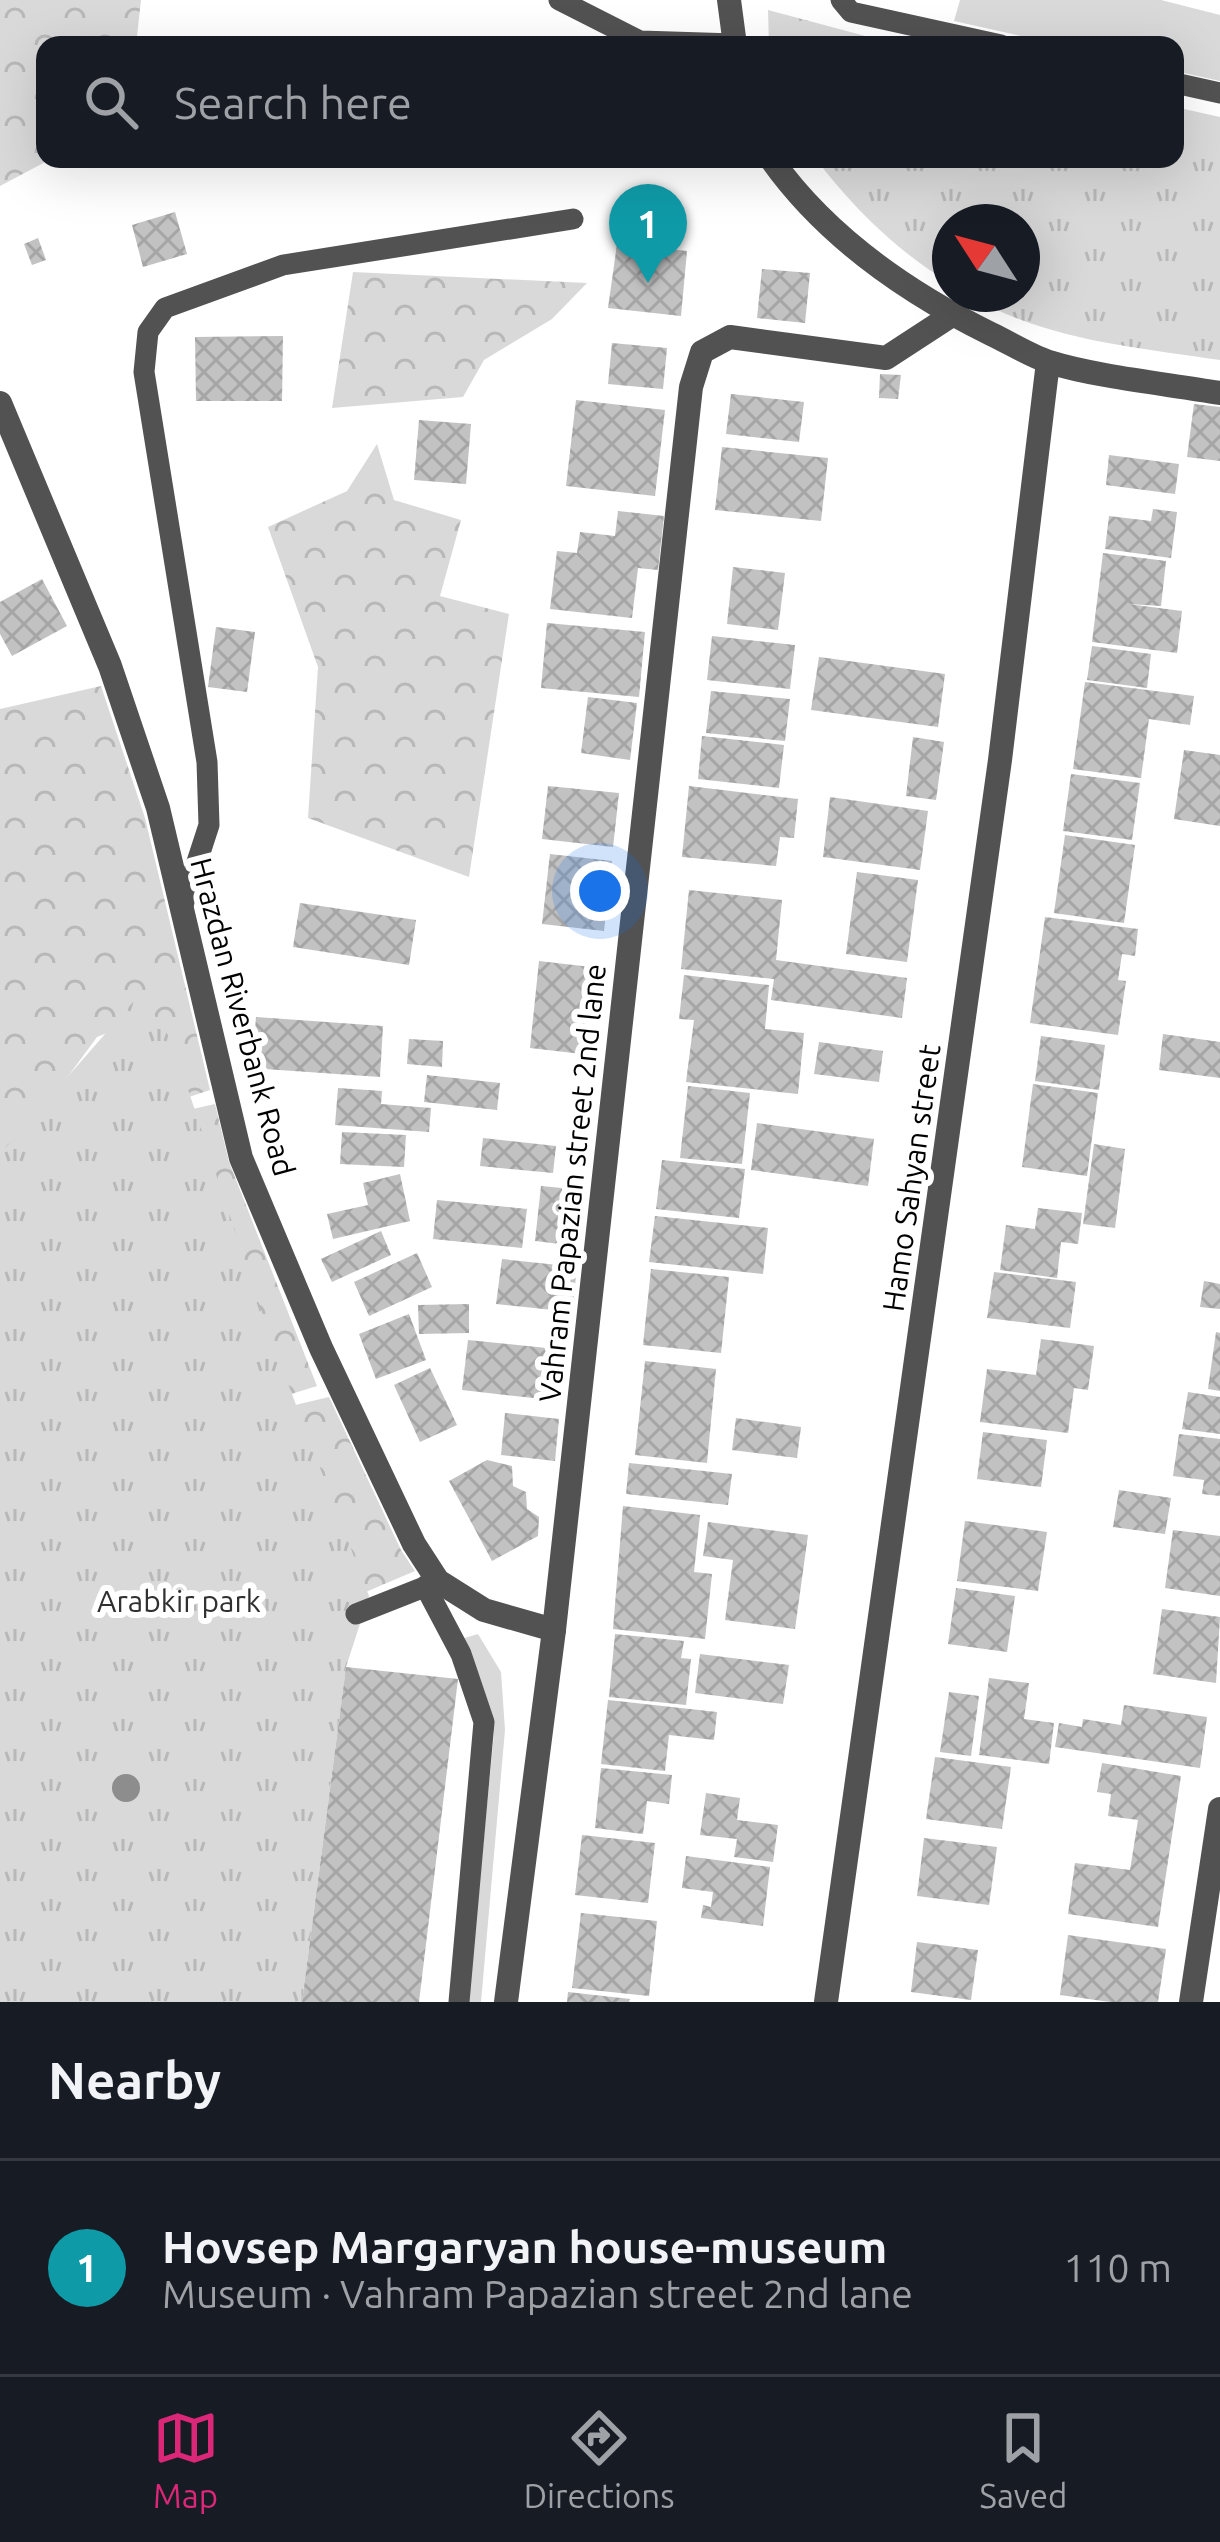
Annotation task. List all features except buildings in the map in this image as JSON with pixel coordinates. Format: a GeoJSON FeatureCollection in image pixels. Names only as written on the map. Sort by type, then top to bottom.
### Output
{"type":"FeatureCollection","features":[{"type":"Feature","properties":{"kind":"street"},"geometry":{"type":"LineString","coordinates":[[729,0],[734,36]]}},
{"type":"Feature","properties":{"kind":"street"},"geometry":{"type":"LineString","coordinates":[[779,168],[833,231],[890,276],[952,315],[1048,362],[1220,393]]}},
{"type":"Feature","properties":{"kind":"street","name":"Vahram Papazian street 2nd lane"},"geometry":{"type":"LineString","coordinates":[[506,2002],[554,1630],[691,387],[702,352],[730,337],[886,358],[952,315]]}},
{"type":"Feature","properties":{"kind":"street","name":"Hamo Sahyan street"},"geometry":{"type":"LineString","coordinates":[[826,2002],[997,783],[1048,362]]}},
{"type":"Feature","properties":{"kind":"street","name":"Hrazdan Riverbank Road"},"geometry":{"type":"LineString","coordinates":[[0,403],[110,666],[158,808],[241,1158],[321,1348],[432,1584],[484,1610],[554,1630]]}},
{"type":"Feature","properties":{"kind":"street"},"geometry":{"type":"LineString","coordinates":[[1191,2002],[1220,1809]]}},
{"type":"Feature","properties":{"kind":"lane"},"geometry":{"type":"LineString","coordinates":[[560,0],[630,36]]}},
{"type":"Feature","properties":{"kind":"lane"},"geometry":{"type":"LineString","coordinates":[[841,0],[851,12],[960,36]]}},
{"type":"Feature","properties":{"kind":"lane"},"geometry":{"type":"LineString","coordinates":[[1184,85],[1220,93]]}},
{"type":"Feature","properties":{"kind":"lane"},"geometry":{"type":"LineString","coordinates":[[182,908],[209,825],[207,761],[144,372],[148,332],[166,308],[283,266],[573,219]]}},
{"type":"Feature","properties":{"kind":"lane"},"geometry":{"type":"LineString","coordinates":[[356,1614],[432,1584],[484,1722],[459,2002]]}},
{"type":"Feature","properties":{"kind":"green space"},"geometry":{"type":"Polygon","coordinates":[[[0,0],[141,0],[137,36],[36,36],[36,167],[0,186],[0,0]]]}},
{"type":"Feature","properties":{"kind":"green space"},"geometry":{"type":"Polygon","coordinates":[[[960,0],[1161,0],[1220,15],[1220,81],[1184,73],[1184,36],[1021,36],[954,21],[960,0]]]}},
{"type":"Feature","properties":{"kind":"green space"},"geometry":{"type":"Polygon","coordinates":[[[768,10],[865,36],[769,36],[768,10]]]}},
{"type":"Feature","properties":{"kind":"green space"},"geometry":{"type":"Polygon","coordinates":[[[1184,109],[1220,117],[1220,360],[1058,332],[1001,312],[1040,312],[1040,204],[932,204],[932,271],[877,228],[823,168],[1184,168],[1184,109]]]}},
{"type":"Feature","properties":{"kind":"green space"},"geometry":{"type":"Polygon","coordinates":[[[353,272],[587,283],[552,319],[484,360],[463,397],[332,408],[353,272]]]}},
{"type":"Feature","properties":{"kind":"green space"},"geometry":{"type":"Polygon","coordinates":[[[377,444],[394,500],[461,520],[440,596],[509,614],[469,877],[308,818],[318,667],[268,527],[347,491],[377,444]]]}},
{"type":"Feature","properties":{"kind":"green space"},"geometry":{"type":"Polygon","coordinates":[[[101,686],[145,818],[210,1090],[183,1099],[130,1024],[97,1037],[0,1169],[0,709],[101,686]]]}},
{"type":"Feature","properties":{"kind":"green space","name":"Arabkir park"},"geometry":{"type":"Polygon","coordinates":[[[140,994],[172,1041],[269,1334],[369,1596],[346,1667],[302,2002],[0,2002],[0,1154],[140,994]]]}},
{"type":"Feature","properties":{"kind":"green space"},"geometry":{"type":"Polygon","coordinates":[[[215,1104],[229,1162],[317,1386],[285,1396],[188,1110],[215,1104]]]}},
{"type":"Feature","properties":{"kind":"green space"},"geometry":{"type":"Polygon","coordinates":[[[329,1397],[415,1571],[361,1594],[291,1406],[329,1397]]]}},
{"type":"Feature","properties":{"kind":"green space"},"geometry":{"type":"Polygon","coordinates":[[[478,1634],[501,1672],[505,1730],[481,2002],[468,2002],[494,1734],[461,1639],[478,1634]]]}},
{"type":"Feature","properties":{"kind":"place","name":"Hovsep Margaryan house-museum"},"geometry":{"type":"Point","coordinates":[648,283]}}]}
